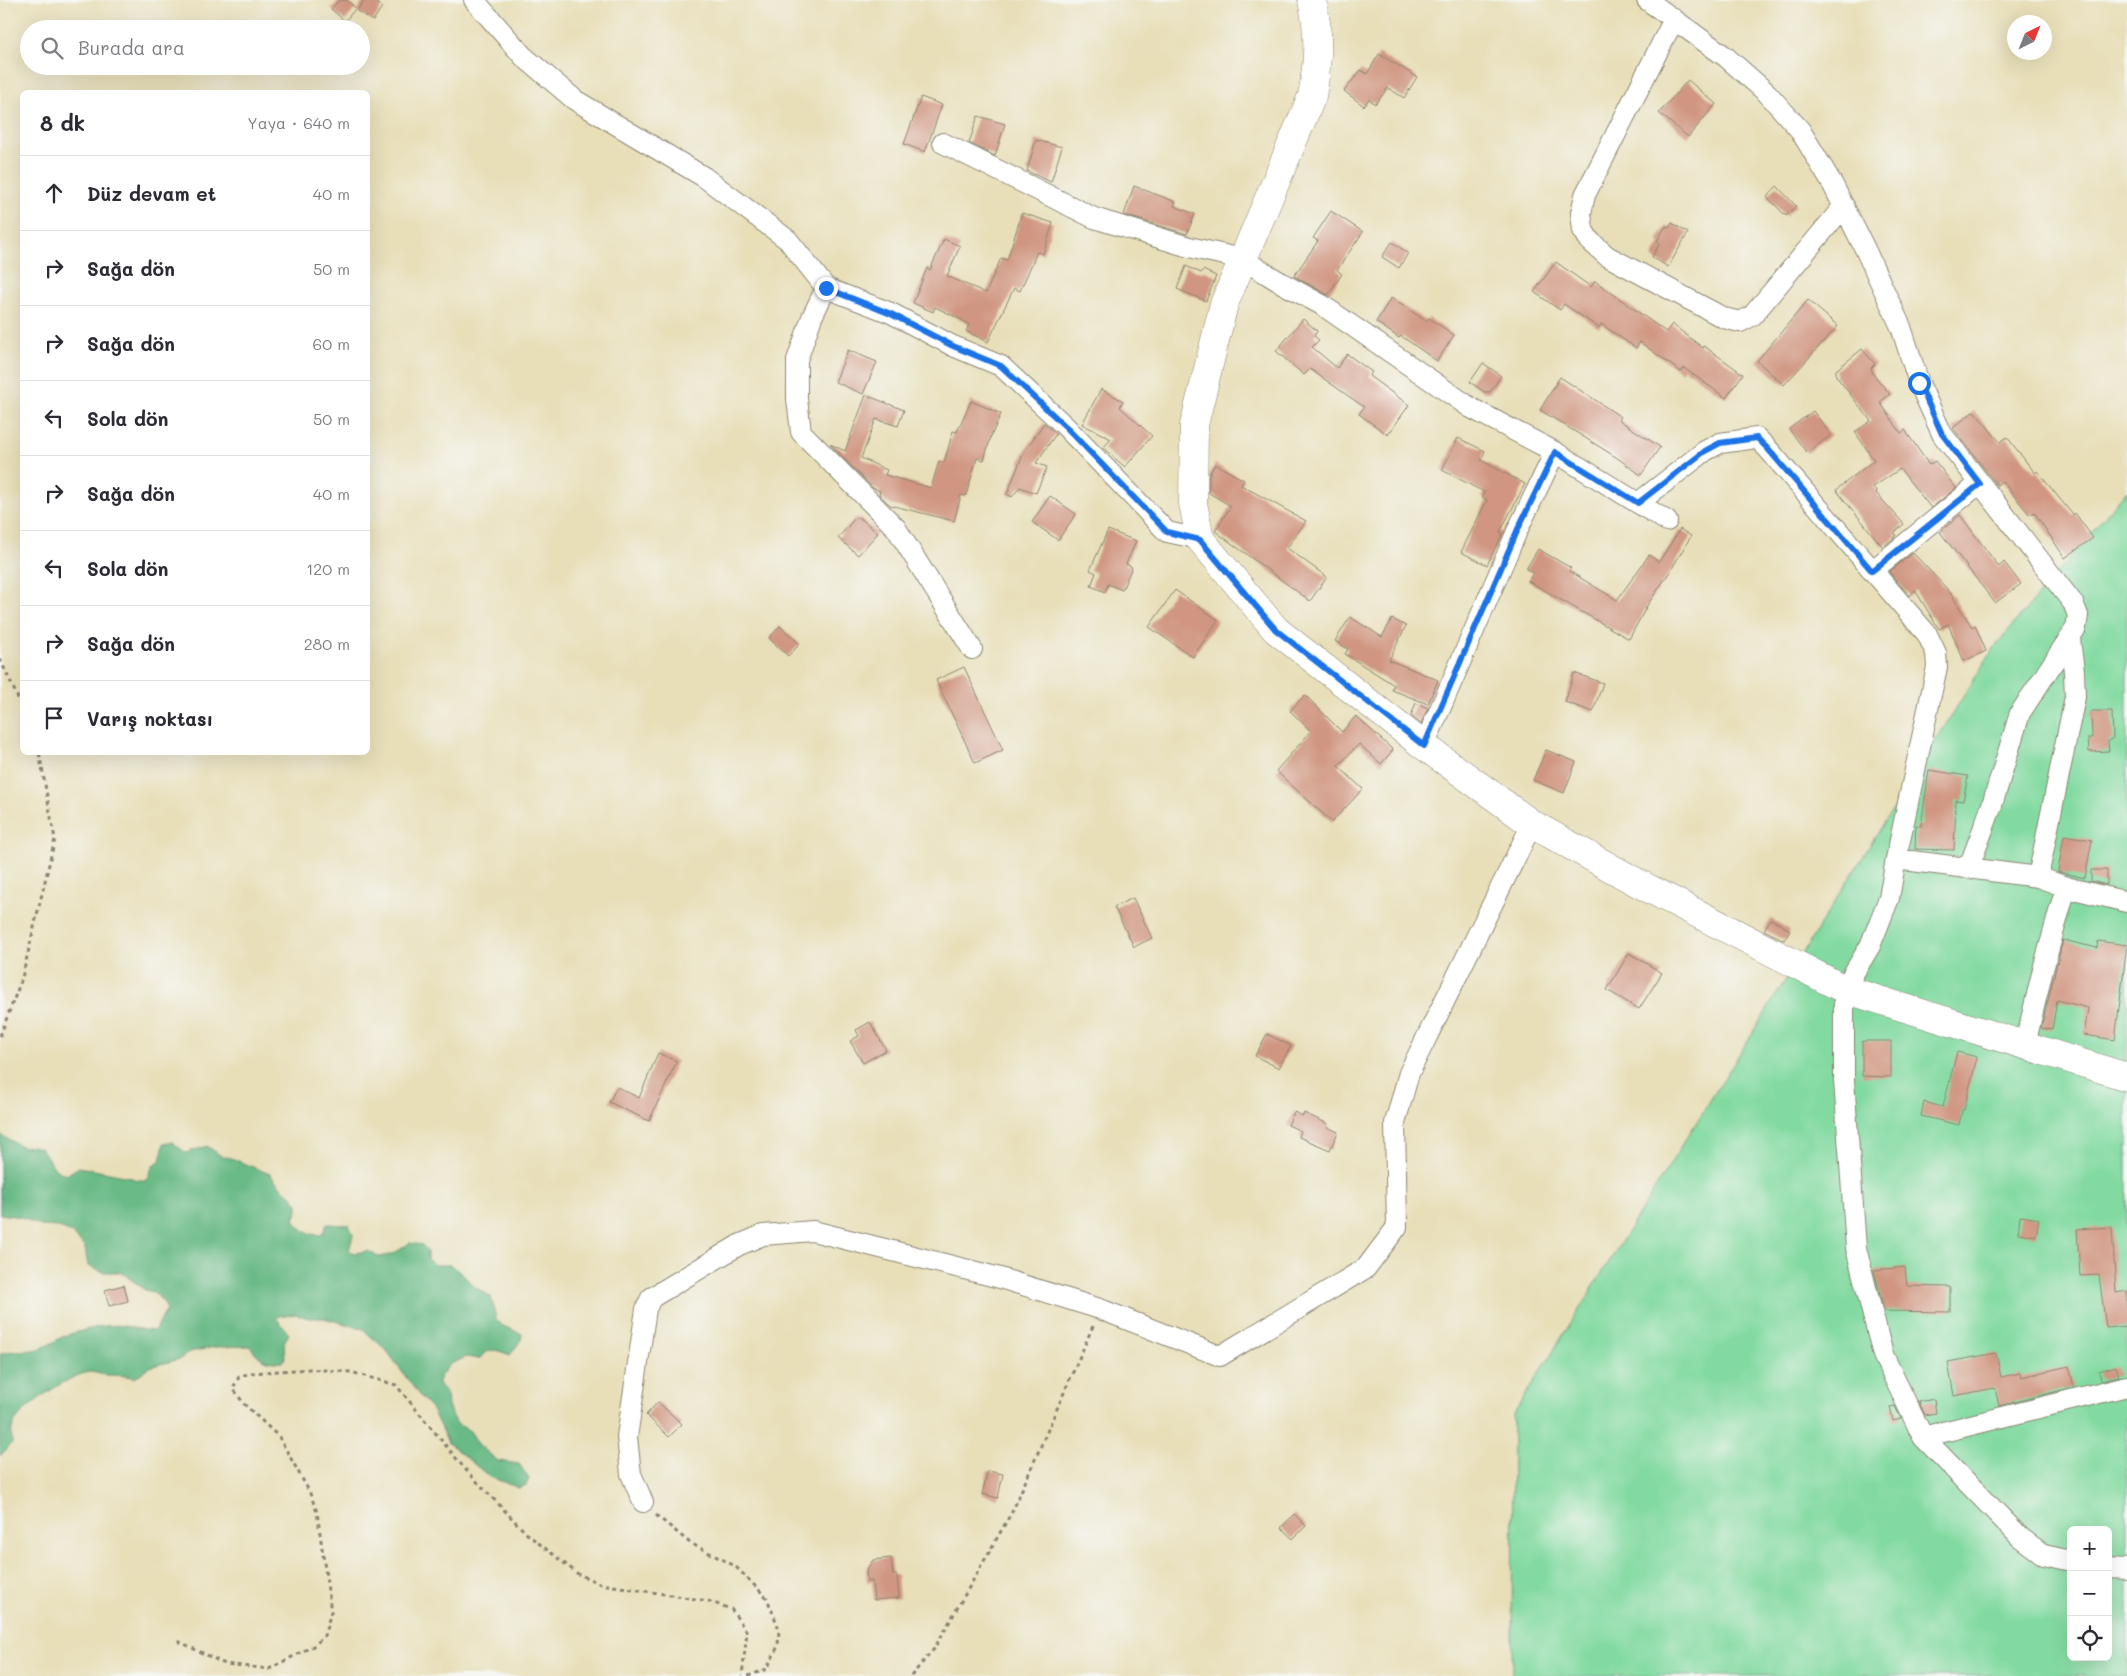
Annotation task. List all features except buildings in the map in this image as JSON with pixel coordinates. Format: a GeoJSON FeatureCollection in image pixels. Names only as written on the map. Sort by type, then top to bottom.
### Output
{"type":"FeatureCollection","features":[{"type":"Feature","properties":{"kind":"street"},"geometry":{"type":"LineString","coordinates":[[474,0],[522,56],[575,100],[704,176],[788,240],[826,288],[891,314],[953,346],[1001,366],[1065,426],[1167,532],[1200,540]]}},
{"type":"Feature","properties":{"kind":"street"},"geometry":{"type":"LineString","coordinates":[[1312,0],[1317,21],[1318,60],[1312,96],[1224,304],[1194,425],[1193,503],[1200,540],[1276,630],[1424,746],[1532,824],[1638,883],[1844,989],[2127,1077]]}},
{"type":"Feature","properties":{"kind":"street"},"geometry":{"type":"LineString","coordinates":[[1647,0],[1726,57],[1767,92],[1800,130],[1844,206],[1901,326],[1919,383],[1942,434],[2073,603],[2078,615],[2076,628],[2070,639],[2020,713],[1992,805],[1969,867]]}},
{"type":"Feature","properties":{"kind":"street"},"geometry":{"type":"LineString","coordinates":[[1674,19],[1585,195],[1581,214],[1583,230],[1590,241],[1607,256],[1724,318],[1740,322],[1752,316],[1844,206]]}},
{"type":"Feature","properties":{"kind":"street"},"geometry":{"type":"LineString","coordinates":[[943,143],[1094,218],[1189,247],[1242,259],[1322,305],[1471,408],[1555,452],[1667,521]]}},
{"type":"Feature","properties":{"kind":"street"},"geometry":{"type":"LineString","coordinates":[[826,288],[812,317],[797,360],[797,399],[801,432],[896,528],[972,649]]}},
{"type":"Feature","properties":{"kind":"street"},"geometry":{"type":"LineString","coordinates":[[1638,503],[1705,451],[1720,443],[1757,438],[1927,634],[1936,653],[1937,667],[1888,898],[1870,946],[1844,989],[1844,1080],[1856,1248],[1883,1355],[1923,1437],[2020,1537],[2044,1555],[2067,1560]]}},
{"type":"Feature","properties":{"kind":"street"},"geometry":{"type":"LineString","coordinates":[[1424,746],[1518,529],[1555,452]]}},
{"type":"Feature","properties":{"kind":"street"},"geometry":{"type":"LineString","coordinates":[[1872,571],[1980,484]]}},
{"type":"Feature","properties":{"kind":"street"},"geometry":{"type":"LineString","coordinates":[[2038,877],[2075,697],[2070,639]]}},
{"type":"Feature","properties":{"kind":"street"},"geometry":{"type":"LineString","coordinates":[[643,1502],[632,1474],[627,1437],[646,1309],[651,1298],[739,1245],[763,1235],[813,1231],[1000,1278],[1100,1309],[1220,1356],[1366,1268],[1397,1227],[1395,1123],[1409,1073],[1532,824]]}},
{"type":"Feature","properties":{"kind":"street"},"geometry":{"type":"LineString","coordinates":[[1896,859],[2038,877],[2066,887],[2127,902]]}},
{"type":"Feature","properties":{"kind":"street"},"geometry":{"type":"LineString","coordinates":[[2024,1044],[2066,887]]}},
{"type":"Feature","properties":{"kind":"street"},"geometry":{"type":"LineString","coordinates":[[1923,1437],[2127,1386]]}},
{"type":"Feature","properties":{"kind":"street"},"geometry":{"type":"LineString","coordinates":[[2112,1568],[2127,1569]]}},
{"type":"Feature","properties":{"kind":"path"},"geometry":{"type":"LineString","coordinates":[[0,659],[20,703]]}},
{"type":"Feature","properties":{"kind":"path"},"geometry":{"type":"LineString","coordinates":[[0,1036],[22,978],[56,839],[40,755]]}},
{"type":"Feature","properties":{"kind":"path"},"geometry":{"type":"LineString","coordinates":[[911,1676],[934,1649],[1013,1510],[1100,1309]]}},
{"type":"Feature","properties":{"kind":"path"},"geometry":{"type":"LineString","coordinates":[[178,1641],[225,1664],[269,1669],[315,1645],[324,1636],[332,1612],[317,1512],[309,1491],[279,1437],[244,1404],[234,1388],[240,1377],[250,1373],[309,1370],[351,1372],[396,1386],[465,1469],[527,1534],[578,1574],[601,1584],[708,1601],[731,1609],[747,1632],[742,1676]]}},
{"type":"Feature","properties":{"kind":"path"},"geometry":{"type":"LineString","coordinates":[[643,1502],[659,1518],[690,1543],[735,1566],[766,1598],[779,1629],[778,1646],[767,1668],[748,1676]]}},
{"type":"Feature","properties":{"kind":"green space"},"geometry":{"type":"Polygon","coordinates":[[[2127,490],[2127,1676],[1512,1676],[1513,1415],[1995,646],[2127,490]]]}},
{"type":"Feature","properties":{"kind":"green space"},"geometry":{"type":"Polygon","coordinates":[[[0,1135],[23,1147],[41,1148],[55,1169],[66,1175],[79,1167],[137,1180],[147,1180],[153,1165],[160,1161],[164,1144],[172,1142],[186,1153],[207,1146],[221,1156],[231,1158],[270,1174],[298,1204],[298,1210],[294,1219],[305,1231],[322,1235],[327,1224],[349,1225],[353,1235],[349,1251],[355,1253],[368,1251],[380,1257],[393,1254],[410,1243],[422,1245],[427,1251],[427,1258],[434,1265],[450,1265],[475,1287],[491,1297],[496,1319],[503,1326],[522,1334],[521,1340],[510,1355],[493,1350],[487,1352],[479,1359],[466,1357],[449,1365],[439,1378],[439,1383],[447,1396],[448,1407],[457,1424],[470,1431],[479,1445],[498,1461],[519,1464],[529,1479],[526,1485],[519,1488],[490,1477],[448,1443],[431,1408],[419,1395],[387,1351],[363,1329],[324,1318],[308,1318],[296,1314],[276,1318],[289,1334],[284,1342],[285,1358],[282,1362],[272,1362],[263,1359],[250,1346],[215,1347],[189,1352],[180,1359],[149,1367],[135,1378],[89,1372],[69,1379],[45,1394],[16,1420],[12,1428],[12,1444],[0,1456],[0,1354],[38,1349],[66,1335],[104,1326],[117,1325],[154,1331],[167,1310],[164,1303],[154,1292],[145,1290],[121,1272],[103,1272],[88,1266],[85,1248],[73,1234],[59,1227],[41,1226],[21,1217],[0,1214],[0,1135]]]}},
{"type":"Feature","properties":{"kind":"route"},"geometry":{"type":"LineString","coordinates":[[826,288],[891,314],[953,346],[1001,366],[1065,426],[1167,532],[1200,540],[1276,630],[1424,746],[1518,529],[1542,483],[1555,452],[1638,503],[1705,451],[1720,443],[1757,438],[1872,571],[1980,484],[1942,434],[1919,383]]}}]}
